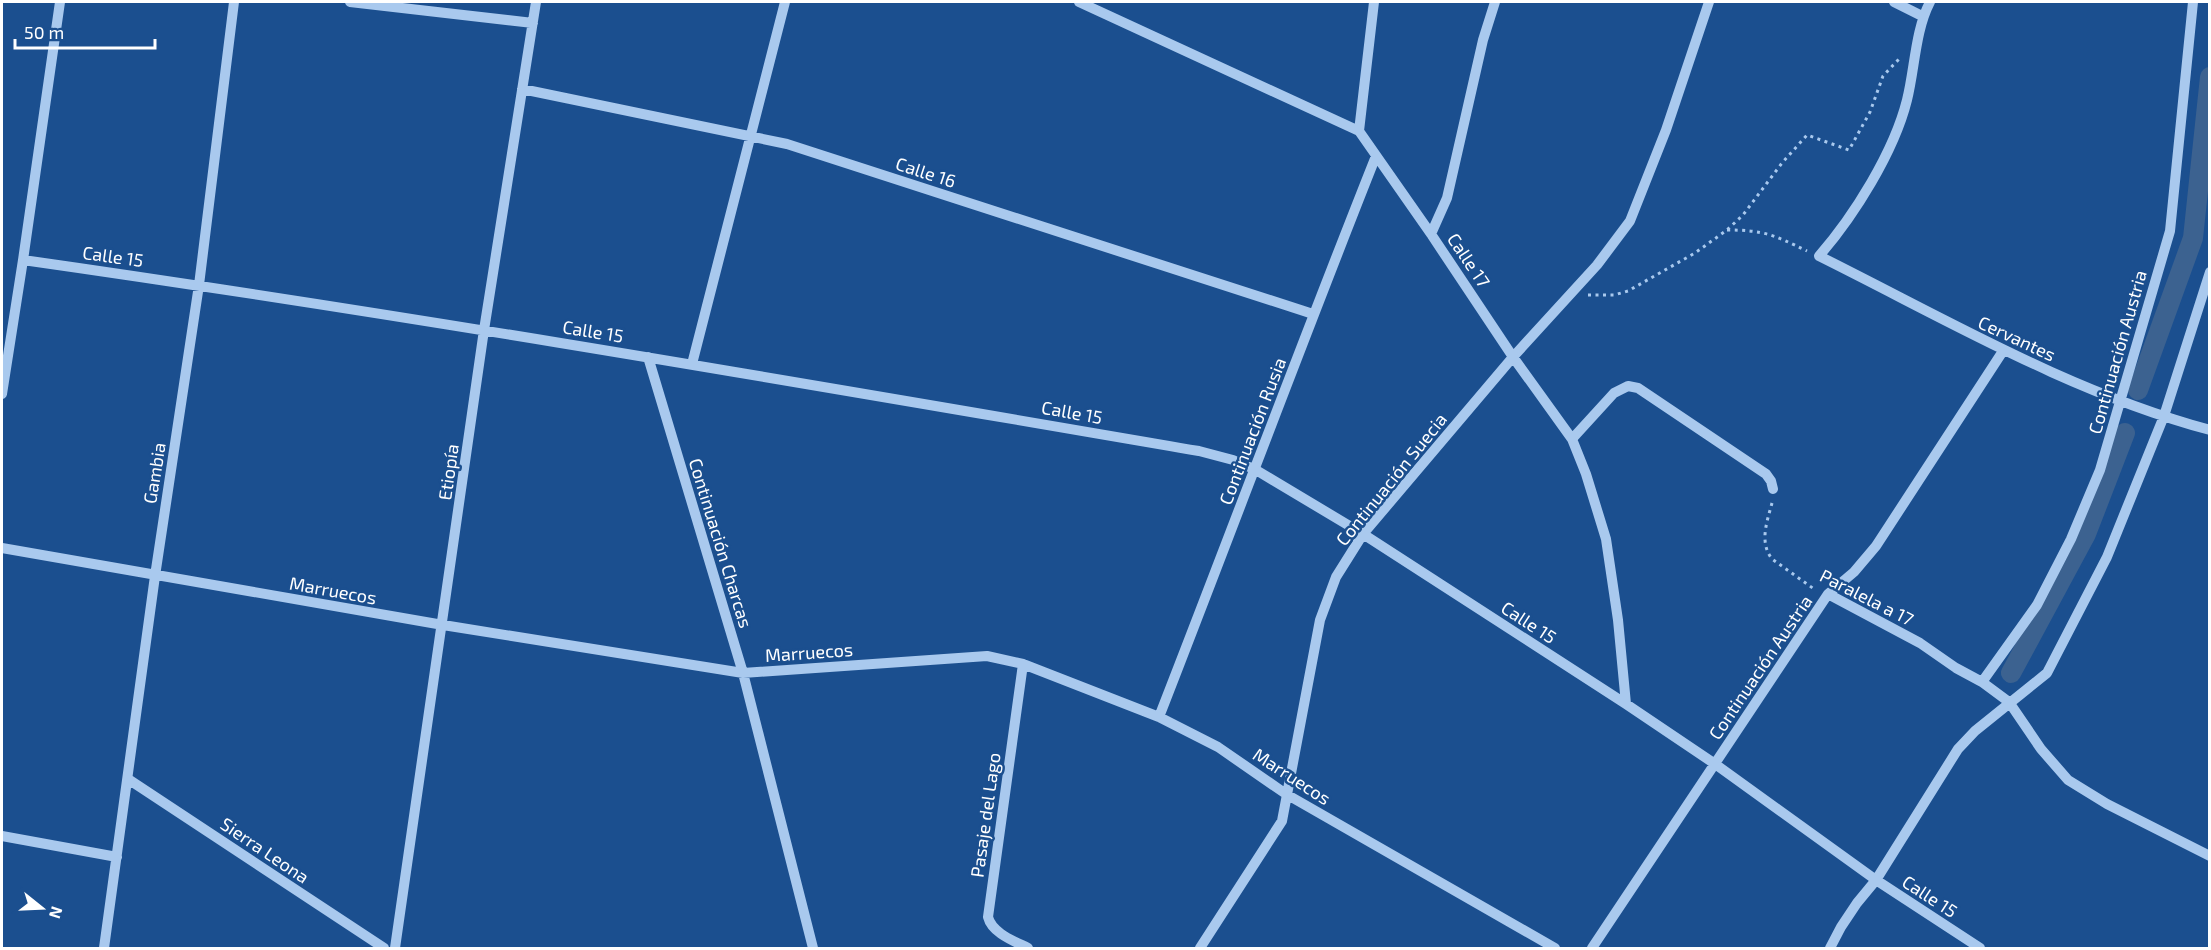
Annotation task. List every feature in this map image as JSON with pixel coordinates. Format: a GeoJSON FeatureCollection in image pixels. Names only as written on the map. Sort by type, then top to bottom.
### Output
{"type":"FeatureCollection","features":[{"type":"Feature","properties":{"kind":"street"},"geometry":{"type":"LineString","coordinates":[[2,394],[60,2]]}},
{"type":"Feature","properties":{"kind":"street","name":"Gambia"},"geometry":{"type":"LineString","coordinates":[[104,948],[155,576],[199,285],[234,2]]}},
{"type":"Feature","properties":{"kind":"street"},"geometry":{"type":"LineString","coordinates":[[350,2],[533,23]]}},
{"type":"Feature","properties":{"kind":"street","name":"Etiopía"},"geometry":{"type":"LineString","coordinates":[[395,948],[484,330],[536,2]]}},
{"type":"Feature","properties":{"kind":"street"},"geometry":{"type":"LineString","coordinates":[[692,364],[784,2]]}},
{"type":"Feature","properties":{"kind":"street"},"geometry":{"type":"LineString","coordinates":[[1078,2],[1359,131],[1374,2]]}},
{"type":"Feature","properties":{"kind":"street"},"geometry":{"type":"LineString","coordinates":[[1431,234],[1447,198],[1478,60],[1495,2]]}},
{"type":"Feature","properties":{"kind":"street","name":"Continuación Suecia"},"geometry":{"type":"LineString","coordinates":[[1201,948],[1282,820],[1320,620],[1336,577],[1363,534],[1513,357],[1575,291],[1616,242],[1630,221],[1666,130],[1709,2]]}},
{"type":"Feature","properties":{"kind":"street"},"geometry":{"type":"LineString","coordinates":[[1894,2],[1922,16]]}},
{"type":"Feature","properties":{"kind":"street"},"geometry":{"type":"LineString","coordinates":[[1819,256],[1850,217],[1886,154],[1906,103],[1922,16],[1930,2]]}},
{"type":"Feature","properties":{"kind":"street","name":"Continuación Austria"},"geometry":{"type":"LineString","coordinates":[[1982,682],[2037,605],[2071,540],[2100,470],[2170,231],[2193,2]]}},
{"type":"Feature","properties":{"kind":"street","name":"Calle 16"},"geometry":{"type":"LineString","coordinates":[[522,89],[787,144],[1313,314]]}},
{"type":"Feature","properties":{"kind":"street","name":"Calle 17"},"geometry":{"type":"LineString","coordinates":[[1359,131],[1513,357],[1572,439],[1586,474],[1606,539],[1618,620],[1626,704]]}},
{"type":"Feature","properties":{"kind":"street","name":"Continuación Rusia"},"geometry":{"type":"LineString","coordinates":[[1159,717],[1376,156]]}},
{"type":"Feature","properties":{"kind":"street","name":"Cervantes"},"geometry":{"type":"LineString","coordinates":[[1819,256],[2003,351],[2120,402],[2210,430]]}},
{"type":"Feature","properties":{"kind":"street","name":"Calle 15"},"geometry":{"type":"LineString","coordinates":[[23,260],[199,285],[692,364],[1199,451],[1233,460],[1256,470],[1363,534],[1626,704],[1715,764],[1876,880],[1980,948]]}},
{"type":"Feature","properties":{"kind":"street"},"geometry":{"type":"LineString","coordinates":[[1830,948],[1841,927],[1876,880],[1958,749],[1975,730],[2047,673],[2107,557],[2164,416],[2210,272]]}},
{"type":"Feature","properties":{"kind":"street","name":"Continuación Austria"},"geometry":{"type":"LineString","coordinates":[[1592,948],[1828,594],[1854,573],[1876,546],[2003,351]]}},
{"type":"Feature","properties":{"kind":"street","name":"Continuación Charcas"},"geometry":{"type":"LineString","coordinates":[[648,357],[743,673],[813,948]]}},
{"type":"Feature","properties":{"kind":"street"},"geometry":{"type":"LineString","coordinates":[[1572,439],[1614,393],[1628,386],[1638,388],[1766,474],[1773,489]]}},
{"type":"Feature","properties":{"kind":"street","name":"Marruecos"},"geometry":{"type":"LineString","coordinates":[[2,548],[443,625],[743,673],[987,656],[1023,664],[1159,717],[1218,747],[1286,794],[1555,948]]}},
{"type":"Feature","properties":{"kind":"street","name":"Paralela a 17"},"geometry":{"type":"LineString","coordinates":[[1828,594],[1920,643],[2009,702],[2041,749],[2068,780],[2107,804],[2210,856]]}},
{"type":"Feature","properties":{"kind":"street","name":"Pasaje del Lago"},"geometry":{"type":"LineString","coordinates":[[1023,664],[988,917],[989,924],[995,930],[1028,948]]}},
{"type":"Feature","properties":{"kind":"street","name":"Sierra Leona"},"geometry":{"type":"LineString","coordinates":[[128,779],[384,948]]}},
{"type":"Feature","properties":{"kind":"street"},"geometry":{"type":"LineString","coordinates":[[2,836],[117,857]]}},
{"type":"Feature","properties":{"kind":"path"},"geometry":{"type":"LineString","coordinates":[[1575,291],[1590,296],[1614,295],[1628,291],[1695,253],[1727,230],[1743,215],[1782,163],[1807,135],[1850,150],[1870,112],[1883,76],[1897,61],[1917,47]]}},
{"type":"Feature","properties":{"kind":"path"},"geometry":{"type":"LineString","coordinates":[[1727,230],[1766,232],[1819,256]]}},
{"type":"Feature","properties":{"kind":"path","name":"Paralela a 17"},"geometry":{"type":"LineString","coordinates":[[1773,489],[1764,545],[1768,554],[1812,588],[1828,594]]}},
{"type":"Feature","properties":{"kind":"waterway"},"geometry":{"type":"LineString","coordinates":[[2138,390],[2193,238],[2210,77]]}},
{"type":"Feature","properties":{"kind":"waterway"},"geometry":{"type":"LineString","coordinates":[[2011,673],[2086,534],[2125,433]]}}]}
